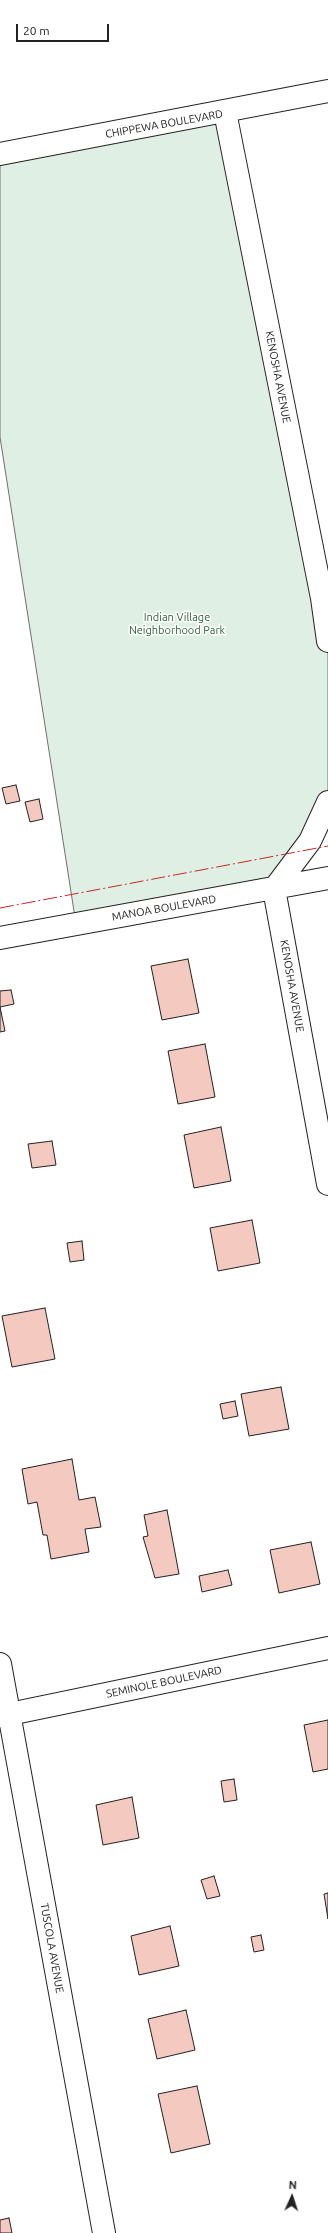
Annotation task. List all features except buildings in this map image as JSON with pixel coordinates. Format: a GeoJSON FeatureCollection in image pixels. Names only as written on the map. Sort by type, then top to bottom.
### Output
{"type":"FeatureCollection","features":[{"type":"Feature","properties":{"kind":"street","name":"CHIPPEWA BOULEVARD"},"geometry":{"type":"LineString","coordinates":[[0,154],[328,91]]}},
{"type":"Feature","properties":{"kind":"street","name":"KENOSHA AVENUE"},"geometry":{"type":"LineString","coordinates":[[225,112],[322,598],[328,641]]}},
{"type":"Feature","properties":{"kind":"street"},"geometry":{"type":"LineString","coordinates":[[274,889],[310,841],[328,802]]}},
{"type":"Feature","properties":{"kind":"street","name":"MANOA BOULEVARD"},"geometry":{"type":"LineString","coordinates":[[0,938],[328,878]]}},
{"type":"Feature","properties":{"kind":"street","name":"KENOSHA AVENUE"},"geometry":{"type":"LineString","coordinates":[[274,889],[328,1184]]}},
{"type":"Feature","properties":{"kind":"street","name":"SEMINOLE BOULEVARD"},"geometry":{"type":"LineString","coordinates":[[5,1715],[328,1648]]}},
{"type":"Feature","properties":{"kind":"street","name":"TUSCOLA AVENUE"},"geometry":{"type":"LineString","coordinates":[[0,1664],[5,1715],[104,2233]]}},
{"type":"Feature","properties":{"kind":"green space","name":"Indian Village Neighborhood Park"},"geometry":{"type":"Polygon","coordinates":[[[225,112],[322,598],[328,653],[328,802],[274,889],[76,924],[0,437],[0,154],[225,112]]]}},
{"type":"Feature","properties":{"kind":"power"},"geometry":{"type":"LineString","coordinates":[[0,908],[328,846]]}}]}
